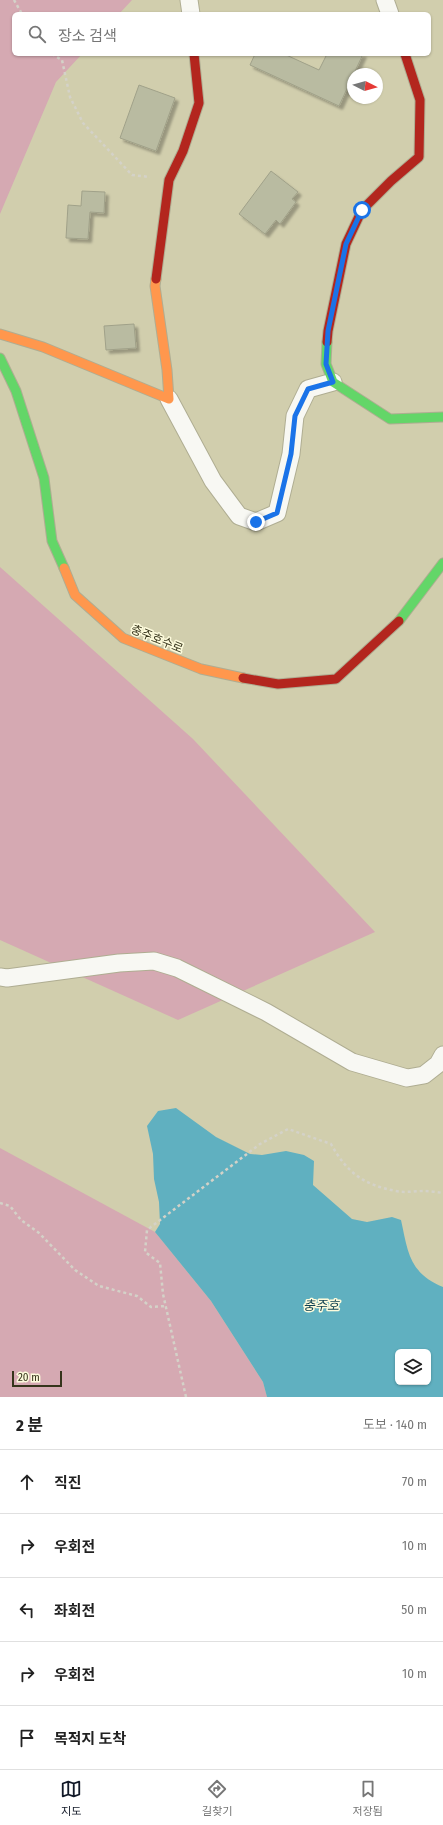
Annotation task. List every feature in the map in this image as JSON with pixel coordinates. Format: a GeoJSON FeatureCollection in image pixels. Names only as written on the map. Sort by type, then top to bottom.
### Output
{"type":"FeatureCollection","features":[{"type":"Feature","properties":{"kind":"street"},"geometry":{"type":"LineString","coordinates":[[189,0],[191,12]]}},
{"type":"Feature","properties":{"kind":"street"},"geometry":{"type":"LineString","coordinates":[[385,0],[389,12]]}},
{"type":"Feature","properties":{"kind":"street"},"geometry":{"type":"LineString","coordinates":[[194,56],[199,103],[183,151],[169,180],[156,286],[167,370],[169,399],[212,481],[239,516],[256,522],[277,513],[291,454],[295,416],[308,389],[333,382]]}},
{"type":"Feature","properties":{"kind":"street"},"geometry":{"type":"LineString","coordinates":[[406,56],[420,100],[419,157],[391,181],[362,210],[346,244],[328,331],[326,364],[333,382],[390,419],[443,417]]}},
{"type":"Feature","properties":{"kind":"street"},"geometry":{"type":"LineString","coordinates":[[0,334],[28,341],[139,389],[169,399]]}},
{"type":"Feature","properties":{"kind":"street","name":"충주호수로"},"geometry":{"type":"LineString","coordinates":[[0,358],[16,391],[44,478],[52,541],[75,595],[123,638],[201,669],[234,677],[278,684],[336,679],[396,625],[443,563]]}},
{"type":"Feature","properties":{"kind":"street"},"geometry":{"type":"LineString","coordinates":[[0,977],[23,976],[119,963],[154,961],[177,968],[266,1012],[352,1062],[406,1078],[424,1074],[438,1064],[443,1055]]}},
{"type":"Feature","properties":{"kind":"path"},"geometry":{"type":"LineString","coordinates":[[14,0],[21,12]]}},
{"type":"Feature","properties":{"kind":"path"},"geometry":{"type":"LineString","coordinates":[[55,56],[62,60],[70,97],[83,123],[132,175],[169,180]]}},
{"type":"Feature","properties":{"kind":"path"},"geometry":{"type":"LineString","coordinates":[[186,1397],[166,1306],[160,1264],[145,1252],[147,1230],[260,1144],[288,1129],[331,1144],[338,1157],[352,1173],[365,1182],[397,1191],[426,1191],[443,1193]]}},
{"type":"Feature","properties":{"kind":"path"},"geometry":{"type":"LineString","coordinates":[[0,1203],[10,1206],[21,1220],[40,1233],[74,1270],[99,1286],[137,1296],[151,1307],[166,1306]]}},
{"type":"Feature","properties":{"kind":"shaded area"},"geometry":{"type":"Polygon","coordinates":[[[0,0],[132,0],[121,12],[12,12],[12,56],[80,56],[56,82],[0,214],[0,0]]]}},
{"type":"Feature","properties":{"kind":"shaded area"},"geometry":{"type":"Polygon","coordinates":[[[0,567],[193,739],[375,932],[178,1020],[0,940],[0,567]]]}},
{"type":"Feature","properties":{"kind":"shaded area"},"geometry":{"type":"Polygon","coordinates":[[[0,1148],[155,1232],[211,1301],[263,1382],[267,1397],[0,1397],[0,1148]]]}},
{"type":"Feature","properties":{"kind":"water","name":"충주호"},"geometry":{"type":"Polygon","coordinates":[[[176,1108],[216,1137],[250,1154],[262,1155],[286,1151],[304,1155],[314,1161],[313,1185],[352,1219],[367,1222],[392,1217],[401,1220],[408,1252],[417,1268],[423,1275],[443,1287],[443,1397],[267,1397],[263,1382],[211,1301],[155,1232],[160,1224],[159,1202],[154,1179],[153,1154],[147,1126],[158,1111],[176,1108]]]}},
{"type":"Feature","properties":{"kind":"building"},"geometry":{"type":"Polygon","coordinates":[[[254,56],[288,56],[319,70],[326,56],[362,56],[357,68],[347,68],[347,89],[339,106],[250,65],[254,56]]]}},
{"type":"Feature","properties":{"kind":"building"},"geometry":{"type":"Polygon","coordinates":[[[139,85],[175,98],[156,151],[120,138],[139,85]]]}},
{"type":"Feature","properties":{"kind":"building"},"geometry":{"type":"Polygon","coordinates":[[[271,171],[298,192],[292,199],[296,202],[280,224],[276,220],[265,234],[239,214],[271,171]]]}},
{"type":"Feature","properties":{"kind":"building"},"geometry":{"type":"Polygon","coordinates":[[[82,191],[105,192],[104,213],[90,212],[88,239],[66,238],[68,205],[81,206],[82,191]]]}},
{"type":"Feature","properties":{"kind":"building"},"geometry":{"type":"Polygon","coordinates":[[[134,324],[136,348],[106,350],[104,326],[134,324]]]}},
{"type":"Feature","properties":{"kind":"traffic: fast"},"geometry":{"type":"LineString","coordinates":[[327,342],[326,364],[333,382],[390,419],[443,417]]}},
{"type":"Feature","properties":{"kind":"traffic: fast"},"geometry":{"type":"LineString","coordinates":[[0,358],[16,391],[44,478],[52,541],[64,568]]}},
{"type":"Feature","properties":{"kind":"traffic: fast"},"geometry":{"type":"LineString","coordinates":[[399,621],[443,563]]}},
{"type":"Feature","properties":{"kind":"traffic: slow"},"geometry":{"type":"LineString","coordinates":[[0,334],[43,347],[169,399],[167,370],[155,286],[156,279]]}},
{"type":"Feature","properties":{"kind":"traffic: slow"},"geometry":{"type":"LineString","coordinates":[[64,568],[75,595],[123,638],[201,669],[243,678]]}},
{"type":"Feature","properties":{"kind":"traffic: jam"},"geometry":{"type":"LineString","coordinates":[[156,279],[169,180],[183,151],[199,103],[194,56]]}},
{"type":"Feature","properties":{"kind":"traffic: jam"},"geometry":{"type":"LineString","coordinates":[[327,342],[346,244],[362,210],[391,181],[419,157],[420,100],[406,56]]}},
{"type":"Feature","properties":{"kind":"traffic: jam"},"geometry":{"type":"LineString","coordinates":[[243,678],[278,684],[336,679],[399,621]]}},
{"type":"Feature","properties":{"kind":"route"},"geometry":{"type":"LineString","coordinates":[[256,522],[277,513],[291,454],[295,416],[308,389],[333,382],[326,364],[328,331],[346,244],[362,210]]}}]}
